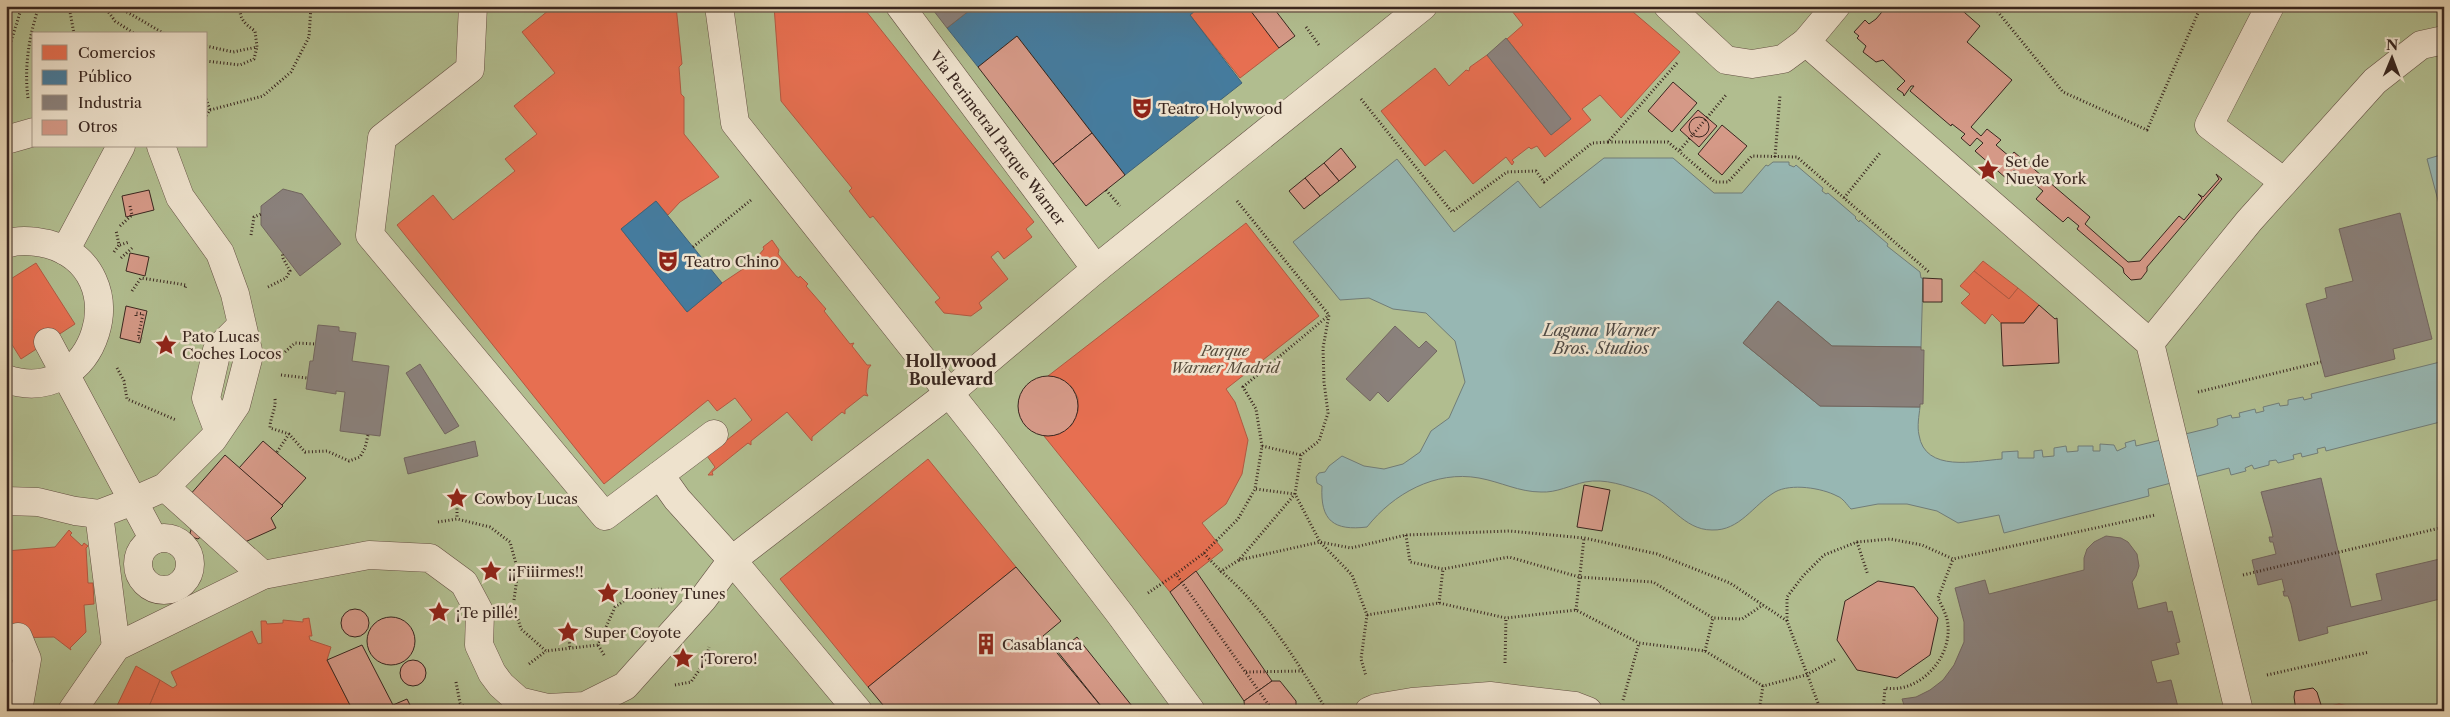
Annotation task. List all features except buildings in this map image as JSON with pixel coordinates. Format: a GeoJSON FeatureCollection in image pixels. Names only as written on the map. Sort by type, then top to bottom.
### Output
{"type":"FeatureCollection","features":[{"type":"Feature","properties":{"kind":"street"},"geometry":{"type":"LineString","coordinates":[[473,6],[470,69],[382,138],[370,235],[604,516],[714,434]]}},
{"type":"Feature","properties":{"kind":"street"},"geometry":{"type":"LineString","coordinates":[[720,6],[735,123],[949,393],[1120,614],[1191,711]]}},
{"type":"Feature","properties":{"kind":"street","name":"Via Perimetral Parque Warner"},"geometry":{"type":"LineString","coordinates":[[900,6],[1096,269]]}},
{"type":"Feature","properties":{"kind":"street"},"geometry":{"type":"LineString","coordinates":[[1668,6],[1726,60],[1752,64],[1783,59],[1806,42],[1836,6]]}},
{"type":"Feature","properties":{"kind":"street"},"geometry":{"type":"LineString","coordinates":[[2270,6],[2209,124],[2284,182]]}},
{"type":"Feature","properties":{"kind":"street"},"geometry":{"type":"LineString","coordinates":[[72,711],[116,646],[182,600],[263,575],[369,555],[430,558],[464,583],[480,612],[479,645],[492,673],[501,685],[519,701],[548,708],[585,706],[625,686],[703,599],[732,560],[949,393],[1096,269],[1419,7]]}},
{"type":"Feature","properties":{"kind":"street"},"geometry":{"type":"LineString","coordinates":[[2150,343],[2249,221],[2375,81],[2421,46],[2444,40]]}},
{"type":"Feature","properties":{"kind":"street"},"geometry":{"type":"LineString","coordinates":[[1806,42],[2150,343],[2239,711]]}},
{"type":"Feature","properties":{"kind":"street"},"geometry":{"type":"LineString","coordinates":[[65,251],[120,148]]}},
{"type":"Feature","properties":{"kind":"street"},"geometry":{"type":"LineString","coordinates":[[6,501],[38,502],[75,511],[99,514],[133,502],[165,487],[211,439],[236,405],[249,356],[235,294],[220,253],[180,197],[162,148]]}},
{"type":"Feature","properties":{"kind":"street"},"geometry":{"type":"LineString","coordinates":[[6,244],[36,241],[65,251],[81,264],[94,285],[100,309],[97,335],[84,357],[66,374],[42,383],[17,383],[6,380]]}},
{"type":"Feature","properties":{"kind":"street"},"geometry":{"type":"LineString","coordinates":[[48,342],[154,540]]}},
{"type":"Feature","properties":{"kind":"street"},"geometry":{"type":"LineString","coordinates":[[660,475],[676,499],[732,560],[858,711]]}},
{"type":"Feature","properties":{"kind":"street"},"geometry":{"type":"LineString","coordinates":[[165,487],[263,575]]}},
{"type":"Feature","properties":{"kind":"street"},"geometry":{"type":"LineString","coordinates":[[99,514],[116,646]]}},
{"type":"Feature","properties":{"kind":"street"},"geometry":{"type":"LineString","coordinates":[[167,538],[180,543],[188,553],[190,566],[182,600],[149,586],[140,576],[138,562],[140,555],[143,548],[154,540],[167,538]]}},
{"type":"Feature","properties":{"kind":"street"},"geometry":{"type":"LineString","coordinates":[[18,637],[28,659],[18,711]]}},
{"type":"Feature","properties":{"kind":"street"},"geometry":{"type":"LineString","coordinates":[[1372,709],[1412,702],[1490,696],[1575,706],[1588,711]]}},
{"type":"Feature","properties":{"kind":"path"},"geometry":{"type":"LineString","coordinates":[[6,58],[22,6]]}},
{"type":"Feature","properties":{"kind":"path"},"geometry":{"type":"LineString","coordinates":[[24,135],[26,78],[32,29],[39,6]]}},
{"type":"Feature","properties":{"kind":"path"},"geometry":{"type":"LineString","coordinates":[[69,6],[74,32]]}},
{"type":"Feature","properties":{"kind":"path"},"geometry":{"type":"LineString","coordinates":[[108,6],[107,10],[116,21],[132,32]]}},
{"type":"Feature","properties":{"kind":"path"},"geometry":{"type":"LineString","coordinates":[[123,6],[128,12],[162,32]]}},
{"type":"Feature","properties":{"kind":"path"},"geometry":{"type":"LineString","coordinates":[[208,61],[240,65],[254,59],[257,47],[255,31],[244,23],[240,13],[240,6]]}},
{"type":"Feature","properties":{"kind":"path"},"geometry":{"type":"LineString","coordinates":[[208,113],[210,110],[263,96],[292,72],[309,37],[311,6]]}},
{"type":"Feature","properties":{"kind":"path"},"geometry":{"type":"LineString","coordinates":[[1993,6],[2063,92],[2147,130],[2201,6]]}},
{"type":"Feature","properties":{"kind":"path"},"geometry":{"type":"LineString","coordinates":[[1608,142],[1700,37]]}},
{"type":"Feature","properties":{"kind":"path"},"geometry":{"type":"LineString","coordinates":[[208,46],[232,52],[257,47]]}},
{"type":"Feature","properties":{"kind":"path"},"geometry":{"type":"LineString","coordinates":[[1775,157],[1783,59]]}},
{"type":"Feature","properties":{"kind":"path"},"geometry":{"type":"LineString","coordinates":[[1680,150],[1752,64]]}},
{"type":"Feature","properties":{"kind":"path"},"geometry":{"type":"LineString","coordinates":[[1340,72],[1452,212],[1508,172],[1536,171],[1544,182],[1592,143],[1668,142],[1680,150],[1715,182],[1728,182],[1752,156],[1797,157],[1929,272]]}},
{"type":"Feature","properties":{"kind":"path"},"geometry":{"type":"LineString","coordinates":[[208,104],[210,110]]}},
{"type":"Feature","properties":{"kind":"path"},"geometry":{"type":"LineString","coordinates":[[1844,198],[1902,126]]}},
{"type":"Feature","properties":{"kind":"path"},"geometry":{"type":"LineString","coordinates":[[1215,173],[1329,315],[1323,348],[1328,413],[1319,441],[1301,455],[1294,494],[1239,560],[1220,572]]}},
{"type":"Feature","properties":{"kind":"path"},"geometry":{"type":"LineString","coordinates":[[693,248],[779,178]]}},
{"type":"Feature","properties":{"kind":"path"},"geometry":{"type":"LineString","coordinates":[[116,230],[132,216],[129,200]]}},
{"type":"Feature","properties":{"kind":"path"},"geometry":{"type":"LineString","coordinates":[[119,245],[129,242]]}},
{"type":"Feature","properties":{"kind":"path"},"geometry":{"type":"LineString","coordinates":[[129,296],[141,278],[186,285],[185,288]]}},
{"type":"Feature","properties":{"kind":"path"},"geometry":{"type":"LineString","coordinates":[[1273,711],[1176,574],[1204,553],[1238,519],[1255,489],[1262,446],[1256,409],[1243,387],[1329,315]]}},
{"type":"Feature","properties":{"kind":"path"},"geometry":{"type":"LineString","coordinates":[[97,335],[124,381],[127,399],[183,423],[211,439]]}},
{"type":"Feature","properties":{"kind":"path"},"geometry":{"type":"LineString","coordinates":[[282,360],[284,353],[295,343],[316,344]]}},
{"type":"Feature","properties":{"kind":"path"},"geometry":{"type":"LineString","coordinates":[[2165,410],[2321,362]]}},
{"type":"Feature","properties":{"kind":"path"},"geometry":{"type":"LineString","coordinates":[[277,382],[280,367]]}},
{"type":"Feature","properties":{"kind":"path"},"geometry":{"type":"LineString","coordinates":[[276,391],[276,410],[270,420],[270,428],[289,434],[306,452],[327,451],[349,461],[360,457],[365,448],[368,435]]}},
{"type":"Feature","properties":{"kind":"path"},"geometry":{"type":"LineString","coordinates":[[277,452],[289,434]]}},
{"type":"Feature","properties":{"kind":"path"},"geometry":{"type":"LineString","coordinates":[[1262,446],[1301,455]]}},
{"type":"Feature","properties":{"kind":"path"},"geometry":{"type":"LineString","coordinates":[[1255,489],[1294,494]]}},
{"type":"Feature","properties":{"kind":"path"},"geometry":{"type":"LineString","coordinates":[[1294,494],[1320,542],[1352,575],[1367,614],[1361,659],[1372,709]]}},
{"type":"Feature","properties":{"kind":"path"},"geometry":{"type":"LineString","coordinates":[[457,498],[458,519]]}},
{"type":"Feature","properties":{"kind":"path"},"geometry":{"type":"LineString","coordinates":[[1821,711],[1787,620],[1787,597],[1803,576],[1824,554],[1858,542],[1890,539],[1922,546],[1952,560],[2190,508]]}},
{"type":"Feature","properties":{"kind":"path"},"geometry":{"type":"LineString","coordinates":[[2208,584],[2444,527]]}},
{"type":"Feature","properties":{"kind":"path"},"geometry":{"type":"LineString","coordinates":[[1239,560],[1320,542],[1351,548],[1406,535],[1510,531],[1584,538],[1657,554],[1730,582],[1787,620]]}},
{"type":"Feature","properties":{"kind":"path"},"geometry":{"type":"LineString","coordinates":[[1406,535],[1410,562],[1443,569],[1508,557],[1579,577],[1653,582],[1713,618],[1742,619],[1764,605]]}},
{"type":"Feature","properties":{"kind":"path"},"geometry":{"type":"LineString","coordinates":[[1576,610],[1584,538]]}},
{"type":"Feature","properties":{"kind":"path"},"geometry":{"type":"LineString","coordinates":[[1858,542],[1868,575]]}},
{"type":"Feature","properties":{"kind":"path"},"geometry":{"type":"LineString","coordinates":[[1204,553],[1220,572],[1250,599],[1303,671],[1328,711]]}},
{"type":"Feature","properties":{"kind":"path"},"geometry":{"type":"LineString","coordinates":[[1882,711],[1885,688],[1895,690],[1918,682],[1936,666],[1946,644],[1947,620],[1938,598],[1952,560]]}},
{"type":"Feature","properties":{"kind":"path"},"geometry":{"type":"LineString","coordinates":[[1439,603],[1443,569]]}},
{"type":"Feature","properties":{"kind":"path"},"geometry":{"type":"LineString","coordinates":[[1367,614],[1439,603],[1506,618],[1576,610],[1639,643],[1706,651],[1763,686],[1806,675],[1836,659]]}},
{"type":"Feature","properties":{"kind":"path"},"geometry":{"type":"LineString","coordinates":[[1504,698],[1506,618]]}},
{"type":"Feature","properties":{"kind":"path"},"geometry":{"type":"LineString","coordinates":[[1706,651],[1713,618]]}},
{"type":"Feature","properties":{"kind":"path"},"geometry":{"type":"LineString","coordinates":[[568,632],[570,648]]}},
{"type":"Feature","properties":{"kind":"path"},"geometry":{"type":"LineString","coordinates":[[1622,702],[1639,643]]}},
{"type":"Feature","properties":{"kind":"path"},"geometry":{"type":"LineString","coordinates":[[2232,683],[2369,652]]}},
{"type":"Feature","properties":{"kind":"path"},"geometry":{"type":"LineString","coordinates":[[1246,672],[1303,671]]}},
{"type":"Feature","properties":{"kind":"path"},"geometry":{"type":"LineString","coordinates":[[1758,711],[1763,686]]}},
{"type":"Feature","properties":{"kind":"path"},"geometry":{"type":"LineString","coordinates":[[753,711],[755,708],[773,707],[776,711]]}},
{"type":"Feature","properties":{"kind":"green space","name":"Parque Warner Madrid"},"geometry":{"type":"Polygon","coordinates":[[[6,6],[2444,6],[2444,711],[6,711],[6,6]]]}},
{"type":"Feature","properties":{"kind":"water"},"geometry":{"type":"Polygon","coordinates":[[[2444,154],[2444,223],[2427,159],[2444,154]]]}},
{"type":"Feature","properties":{"kind":"water","name":"Laguna Warner Bros. Studios"},"geometry":{"type":"Polygon","coordinates":[[[1604,158],[1673,158],[1714,193],[1742,193],[1766,165],[1768,166],[1773,162],[1789,162],[1789,165],[1794,167],[1796,165],[1823,188],[1822,191],[1826,194],[1828,193],[1856,217],[1859,222],[1860,220],[1888,244],[1887,246],[1920,272],[1921,278],[1923,278],[1921,347],[1832,346],[1778,301],[1743,343],[1820,406],[1920,407],[1918,432],[1923,447],[1931,455],[1941,460],[1965,462],[2002,459],[2002,452],[2018,451],[2018,458],[2034,458],[2034,451],[2042,450],[2043,457],[2054,456],[2054,448],[2066,446],[2067,452],[2078,451],[2078,446],[2093,446],[2093,451],[2100,451],[2100,444],[2114,445],[2117,451],[2126,447],[2125,443],[2135,440],[2136,446],[2214,427],[2218,425],[2217,419],[2231,415],[2232,418],[2240,417],[2239,413],[2255,409],[2256,413],[2264,411],[2263,407],[2279,403],[2280,406],[2288,405],[2288,400],[2303,397],[2304,400],[2312,398],[2311,394],[2444,361],[2444,421],[2326,451],[2325,447],[2317,449],[2318,453],[2302,457],[2301,453],[2293,455],[2294,459],[2278,463],[2276,460],[2269,461],[2269,465],[2254,469],[2252,465],[2245,468],[2246,471],[2231,475],[2229,468],[2148,489],[2149,496],[2004,533],[1999,515],[1958,523],[1937,511],[1907,504],[1878,504],[1851,509],[1841,498],[1831,493],[1798,487],[1775,492],[1731,526],[1722,529],[1702,529],[1685,520],[1653,496],[1615,483],[1593,481],[1552,491],[1533,492],[1479,478],[1463,476],[1431,481],[1416,487],[1389,504],[1367,527],[1346,527],[1331,521],[1324,508],[1322,486],[1317,483],[1316,477],[1319,473],[1325,472],[1329,466],[1342,456],[1364,466],[1384,469],[1403,464],[1420,452],[1431,431],[1449,418],[1465,382],[1455,341],[1426,313],[1393,309],[1369,298],[1340,300],[1293,242],[1397,159],[1454,232],[1518,181],[1540,208],[1604,158]]]}},
{"type":"Feature","properties":{"kind":"place","name":"Teatro Holywood"},"geometry":{"type":"Point","coordinates":[1142,108]}},
{"type":"Feature","properties":{"kind":"place","name":"Set de Nueva York"},"geometry":{"type":"Point","coordinates":[1988,170]}},
{"type":"Feature","properties":{"kind":"place","name":"Teatro Chino"},"geometry":{"type":"Point","coordinates":[668,261]}},
{"type":"Feature","properties":{"kind":"place","name":"Pato Lucas Coches Locos"},"geometry":{"type":"Point","coordinates":[166,345]}},
{"type":"Feature","properties":{"kind":"place","name":"Cowboy Lucas"},"geometry":{"type":"Point","coordinates":[457,498]}},
{"type":"Feature","properties":{"kind":"place","name":"¡¡Fiiirmes!!"},"geometry":{"type":"Point","coordinates":[491,571]}},
{"type":"Feature","properties":{"kind":"place","name":"Looney Tunes"},"geometry":{"type":"Point","coordinates":[608,593]}},
{"type":"Feature","properties":{"kind":"place","name":"¡Te pillé!"},"geometry":{"type":"Point","coordinates":[439,612]}},
{"type":"Feature","properties":{"kind":"place","name":"Super Coyote"},"geometry":{"type":"Point","coordinates":[568,632]}},
{"type":"Feature","properties":{"kind":"place","name":"Casablanca"},"geometry":{"type":"Point","coordinates":[986,644]}},
{"type":"Feature","properties":{"kind":"place","name":"¡Torero!"},"geometry":{"type":"Point","coordinates":[683,658]}},
{"type":"Feature","properties":{"kind":"district","name":"Hollywood Boulevard"},"geometry":{"type":"Point","coordinates":[951,370]}}]}
